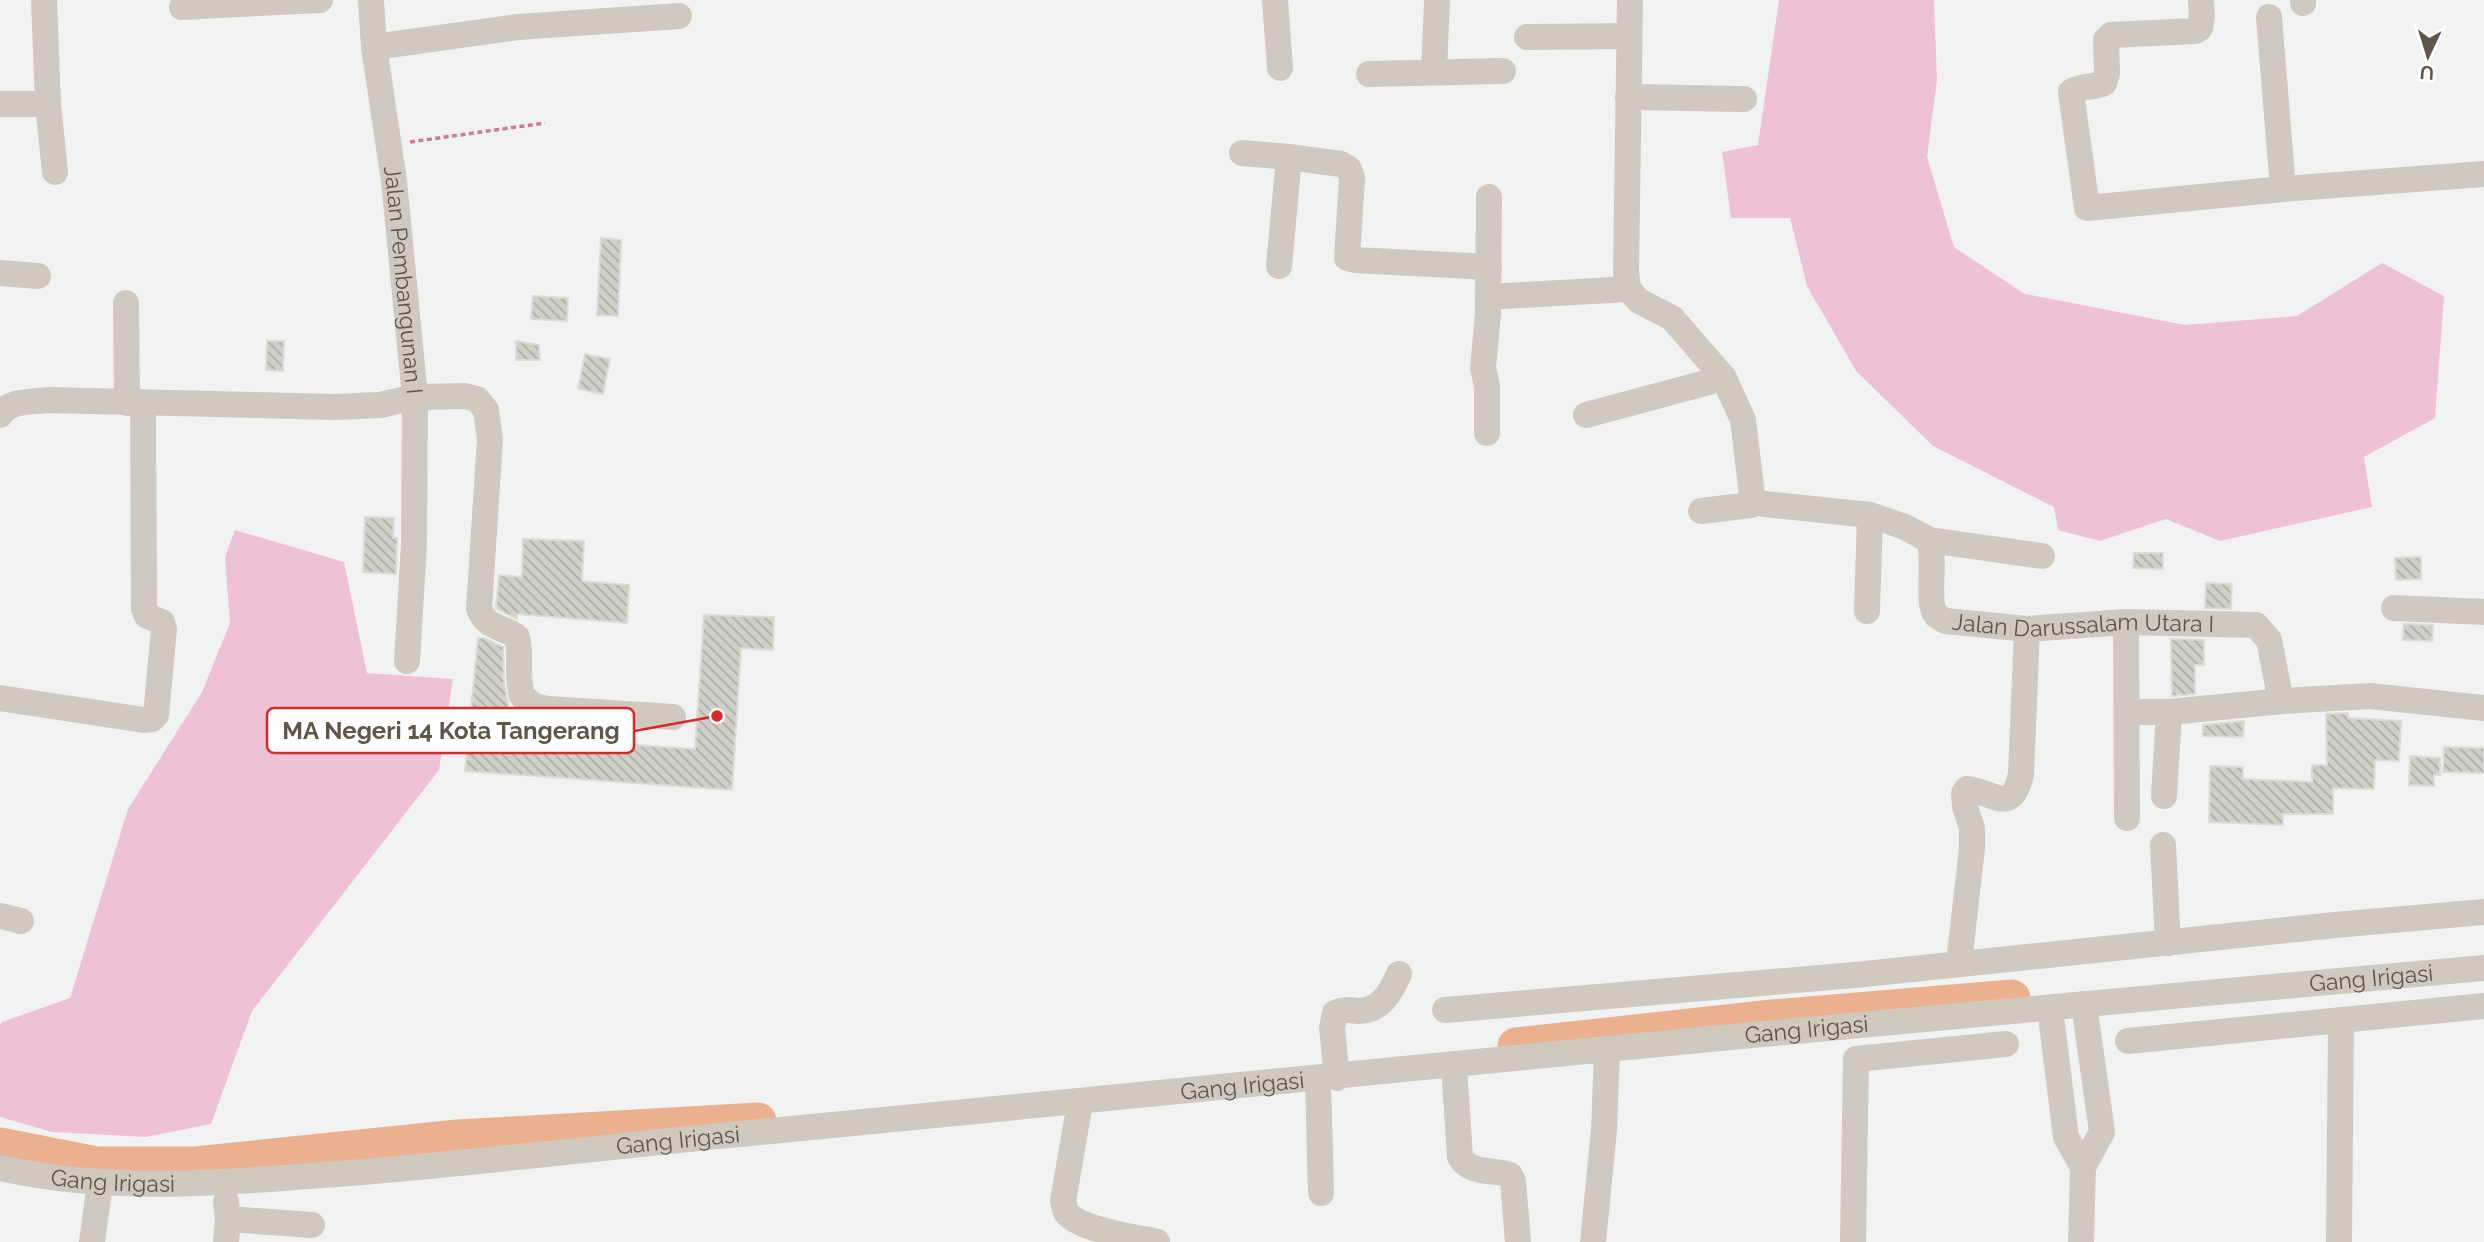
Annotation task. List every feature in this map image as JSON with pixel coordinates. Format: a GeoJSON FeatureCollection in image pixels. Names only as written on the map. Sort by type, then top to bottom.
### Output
{"type":"FeatureCollection","features":[{"type":"Feature","properties":{"kind":"street"},"geometry":{"type":"LineString","coordinates":[[44,0],[48,104],[55,172]]}},
{"type":"Feature","properties":{"kind":"street"},"geometry":{"type":"LineString","coordinates":[[182,7],[320,0]]}},
{"type":"Feature","properties":{"kind":"street","name":"Jalan Pembangunan I"},"geometry":{"type":"LineString","coordinates":[[371,0],[374,47],[394,181],[415,397],[465,396],[477,399],[486,410],[490,440],[479,608],[482,618],[517,637],[519,687],[526,701],[534,706],[673,717]]}},
{"type":"Feature","properties":{"kind":"street"},"geometry":{"type":"LineString","coordinates":[[1275,0],[1280,68]]}},
{"type":"Feature","properties":{"kind":"street"},"geometry":{"type":"LineString","coordinates":[[1434,72],[1437,0]]}},
{"type":"Feature","properties":{"kind":"street"},"geometry":{"type":"LineString","coordinates":[[1630,0],[1626,272],[1628,289],[1639,301],[1672,318],[1724,378],[1743,420],[1752,495],[1756,502],[1870,515],[1905,527],[1928,540],[2042,556]]}},
{"type":"Feature","properties":{"kind":"street"},"geometry":{"type":"LineString","coordinates":[[2201,0],[2202,22],[2200,28],[2195,31],[2110,35],[2106,40],[2107,72],[2104,83],[2076,88],[2071,92],[2087,208],[2283,189],[2484,174]]}},
{"type":"Feature","properties":{"kind":"street"},"geometry":{"type":"LineString","coordinates":[[374,47],[519,27],[679,16]]}},
{"type":"Feature","properties":{"kind":"street"},"geometry":{"type":"LineString","coordinates":[[2269,17],[2283,189]]}},
{"type":"Feature","properties":{"kind":"street"},"geometry":{"type":"LineString","coordinates":[[1527,37],[1629,36]]}},
{"type":"Feature","properties":{"kind":"street"},"geometry":{"type":"LineString","coordinates":[[1369,74],[1503,71]]}},
{"type":"Feature","properties":{"kind":"street"},"geometry":{"type":"LineString","coordinates":[[1628,97],[1744,99]]}},
{"type":"Feature","properties":{"kind":"street"},"geometry":{"type":"LineString","coordinates":[[0,104],[48,104]]}},
{"type":"Feature","properties":{"kind":"street"},"geometry":{"type":"LineString","coordinates":[[1242,153],[1341,164],[1349,169],[1352,178],[1347,258],[1489,267]]}},
{"type":"Feature","properties":{"kind":"street"},"geometry":{"type":"LineString","coordinates":[[1279,267],[1289,157]]}},
{"type":"Feature","properties":{"kind":"street"},"geometry":{"type":"LineString","coordinates":[[1488,433],[1487,386],[1483,368],[1488,297],[1489,197]]}},
{"type":"Feature","properties":{"kind":"street"},"geometry":{"type":"LineString","coordinates":[[0,273],[38,275]]}},
{"type":"Feature","properties":{"kind":"street"},"geometry":{"type":"LineString","coordinates":[[1488,297],[1628,289]]}},
{"type":"Feature","properties":{"kind":"street"},"geometry":{"type":"LineString","coordinates":[[0,698],[144,720],[152,719],[156,715],[164,629],[162,622],[147,616],[144,609],[135,403],[126,303]]}},
{"type":"Feature","properties":{"kind":"street"},"geometry":{"type":"LineString","coordinates":[[1586,415],[1724,378]]}},
{"type":"Feature","properties":{"kind":"street"},"geometry":{"type":"LineString","coordinates":[[1,411],[14,404],[48,400],[337,407],[380,405],[415,397],[414,544],[407,661]]}},
{"type":"Feature","properties":{"kind":"street"},"geometry":{"type":"LineString","coordinates":[[1701,511],[1751,505],[1756,502]]}},
{"type":"Feature","properties":{"kind":"street"},"geometry":{"type":"LineString","coordinates":[[1867,611],[1870,515]]}},
{"type":"Feature","properties":{"kind":"street","name":"Jalan Darussalam Utara I"},"geometry":{"type":"LineString","coordinates":[[1928,540],[1933,550],[1931,607],[1936,616],[1946,621],[2027,629],[2126,622],[2256,625],[2269,640],[2283,701]]}},
{"type":"Feature","properties":{"kind":"street"},"geometry":{"type":"LineString","coordinates":[[2394,608],[2484,612]]}},
{"type":"Feature","properties":{"kind":"street"},"geometry":{"type":"LineString","coordinates":[[2126,622],[2127,818]]}},
{"type":"Feature","properties":{"kind":"street"},"geometry":{"type":"LineString","coordinates":[[1959,963],[1972,848],[1972,828],[1965,807],[1964,793],[1967,789],[1972,789],[1995,799],[2009,797],[2018,789],[2021,774],[2027,629]]}},
{"type":"Feature","properties":{"kind":"street"},"geometry":{"type":"LineString","coordinates":[[2128,712],[2169,712],[2370,696],[2484,708]]}},
{"type":"Feature","properties":{"kind":"street"},"geometry":{"type":"LineString","coordinates":[[2164,796],[2169,712]]}},
{"type":"Feature","properties":{"kind":"street"},"geometry":{"type":"LineString","coordinates":[[2162,845],[2168,943]]}},
{"type":"Feature","properties":{"kind":"street"},"geometry":{"type":"LineString","coordinates":[[1445,1010],[1855,975],[2484,912]]}},
{"type":"Feature","properties":{"kind":"street","name":"Gang Irigasi"},"geometry":{"type":"LineString","coordinates":[[0,1168],[100,1183],[224,1182],[470,1163],[682,1139],[1080,1103],[1330,1076],[2484,968]]}},
{"type":"Feature","properties":{"kind":"street"},"geometry":{"type":"LineString","coordinates":[[1321,1193],[1335,1013],[1371,1010],[1387,997],[1399,974]]}},
{"type":"Feature","properties":{"kind":"street"},"geometry":{"type":"LineString","coordinates":[[2082,1167],[2102,1132],[2084,1004]]}},
{"type":"Feature","properties":{"kind":"street"},"geometry":{"type":"LineString","coordinates":[[2128,1041],[2484,1006]]}},
{"type":"Feature","properties":{"kind":"street"},"geometry":{"type":"LineString","coordinates":[[2050,1008],[2066,1137],[2082,1167],[2081,1242]]}},
{"type":"Feature","properties":{"kind":"street"},"geometry":{"type":"LineString","coordinates":[[2339,1242],[2342,1020]]}},
{"type":"Feature","properties":{"kind":"street"},"geometry":{"type":"LineString","coordinates":[[1853,1242],[1856,1059],[2006,1044]]}},
{"type":"Feature","properties":{"kind":"street"},"geometry":{"type":"LineString","coordinates":[[1593,1242],[1604,1130],[1607,1051]]}},
{"type":"Feature","properties":{"kind":"street"},"geometry":{"type":"LineString","coordinates":[[1454,1066],[1460,1157],[1475,1169],[1510,1175],[1513,1181],[1518,1242]]}},
{"type":"Feature","properties":{"kind":"street"},"geometry":{"type":"LineString","coordinates":[[1080,1103],[1063,1201],[1065,1212],[1088,1226],[1157,1242]]}},
{"type":"Feature","properties":{"kind":"street"},"geometry":{"type":"LineString","coordinates":[[224,1182],[227,1230],[312,1225]]}},
{"type":"Feature","properties":{"kind":"street"},"geometry":{"type":"LineString","coordinates":[[92,1242],[100,1183]]}},
{"type":"Feature","properties":{"kind":"path"},"geometry":{"type":"LineString","coordinates":[[387,146],[545,123]]}},
{"type":"Feature","properties":{"kind":"shaded area"},"geometry":{"type":"Polygon","coordinates":[[[1779,0],[1934,0],[1937,80],[1927,157],[1954,247],[2025,294],[2185,325],[2297,316],[2382,263],[2444,296],[2435,418],[2364,457],[2372,507],[2220,541],[2166,519],[2100,541],[2058,530],[2054,507],[1933,446],[1856,371],[1807,286],[1790,218],[1731,218],[1722,152],[1758,145],[1779,0]]]}},
{"type":"Feature","properties":{"kind":"shaded area"},"geometry":{"type":"Polygon","coordinates":[[[235,530],[344,562],[367,673],[453,679],[439,770],[252,1011],[211,1124],[146,1137],[52,1132],[0,1117],[0,1025],[70,998],[128,809],[202,692],[230,623],[225,557],[235,530]]]}},
{"type":"Feature","properties":{"kind":"building"},"geometry":{"type":"Polygon","coordinates":[[[601,238],[621,240],[618,316],[597,315],[601,238]]]}},
{"type":"Feature","properties":{"kind":"building"},"geometry":{"type":"Polygon","coordinates":[[[533,296],[568,298],[567,321],[531,319],[533,296]]]}},
{"type":"Feature","properties":{"kind":"building"},"geometry":{"type":"Polygon","coordinates":[[[267,341],[284,341],[283,371],[266,370],[267,341]]]}},
{"type":"Feature","properties":{"kind":"building"},"geometry":{"type":"Polygon","coordinates":[[[516,341],[539,345],[540,360],[516,360],[516,341]]]}},
{"type":"Feature","properties":{"kind":"building"},"geometry":{"type":"Polygon","coordinates":[[[585,354],[610,359],[603,394],[578,389],[585,354]]]}},
{"type":"Feature","properties":{"kind":"building"},"geometry":{"type":"Polygon","coordinates":[[[365,517],[394,518],[393,538],[397,538],[396,574],[363,572],[365,517]]]}},
{"type":"Feature","properties":{"kind":"building"},"geometry":{"type":"Polygon","coordinates":[[[523,539],[584,541],[582,581],[629,585],[627,623],[517,614],[517,619],[496,608],[499,575],[522,577],[523,539]]]}},
{"type":"Feature","properties":{"kind":"building"},"geometry":{"type":"Polygon","coordinates":[[[2134,553],[2163,553],[2163,569],[2133,568],[2134,553]]]}},
{"type":"Feature","properties":{"kind":"building"},"geometry":{"type":"Polygon","coordinates":[[[2421,557],[2421,579],[2396,580],[2395,558],[2421,557]]]}},
{"type":"Feature","properties":{"kind":"building"},"geometry":{"type":"Polygon","coordinates":[[[2206,583],[2232,584],[2231,609],[2205,608],[2206,583]]]}},
{"type":"Feature","properties":{"kind":"building"},"geometry":{"type":"Polygon","coordinates":[[[704,615],[774,617],[773,650],[741,648],[732,790],[465,771],[478,638],[503,647],[504,683],[508,703],[506,736],[695,749],[704,615]]]}},
{"type":"Feature","properties":{"kind":"building"},"geometry":{"type":"Polygon","coordinates":[[[2404,624],[2433,625],[2432,641],[2403,640],[2404,624]]]}},
{"type":"Feature","properties":{"kind":"building"},"geometry":{"type":"Polygon","coordinates":[[[2171,639],[2204,640],[2204,665],[2195,665],[2195,694],[2172,696],[2171,639]]]}},
{"type":"Feature","properties":{"kind":"building"},"geometry":{"type":"Polygon","coordinates":[[[2348,713],[2348,718],[2401,721],[2399,761],[2375,760],[2374,789],[2333,788],[2333,814],[2283,814],[2283,825],[2209,822],[2210,766],[2243,767],[2243,779],[2312,782],[2312,765],[2327,765],[2326,714],[2348,713]]]}},
{"type":"Feature","properties":{"kind":"building"},"geometry":{"type":"Polygon","coordinates":[[[2244,721],[2243,737],[2203,736],[2203,725],[2244,721]]]}},
{"type":"Feature","properties":{"kind":"building"},"geometry":{"type":"Polygon","coordinates":[[[2444,747],[2484,748],[2484,773],[2443,772],[2444,747]]]}},
{"type":"Feature","properties":{"kind":"building"},"geometry":{"type":"Polygon","coordinates":[[[2410,756],[2440,758],[2440,775],[2434,775],[2434,786],[2409,785],[2410,756]]]}},
{"type":"Feature","properties":{"kind":"waterway"},"geometry":{"type":"LineString","coordinates":[[1516,1046],[1772,1018],[2012,998]]}},
{"type":"Feature","properties":{"kind":"waterway"},"geometry":{"type":"LineString","coordinates":[[0,1146],[96,1165],[195,1165],[458,1138],[758,1121]]}},
{"type":"Feature","properties":{"kind":"place","name":"MA Negeri 14 Kota Tangerang"},"geometry":{"type":"Point","coordinates":[717,716]}}]}
